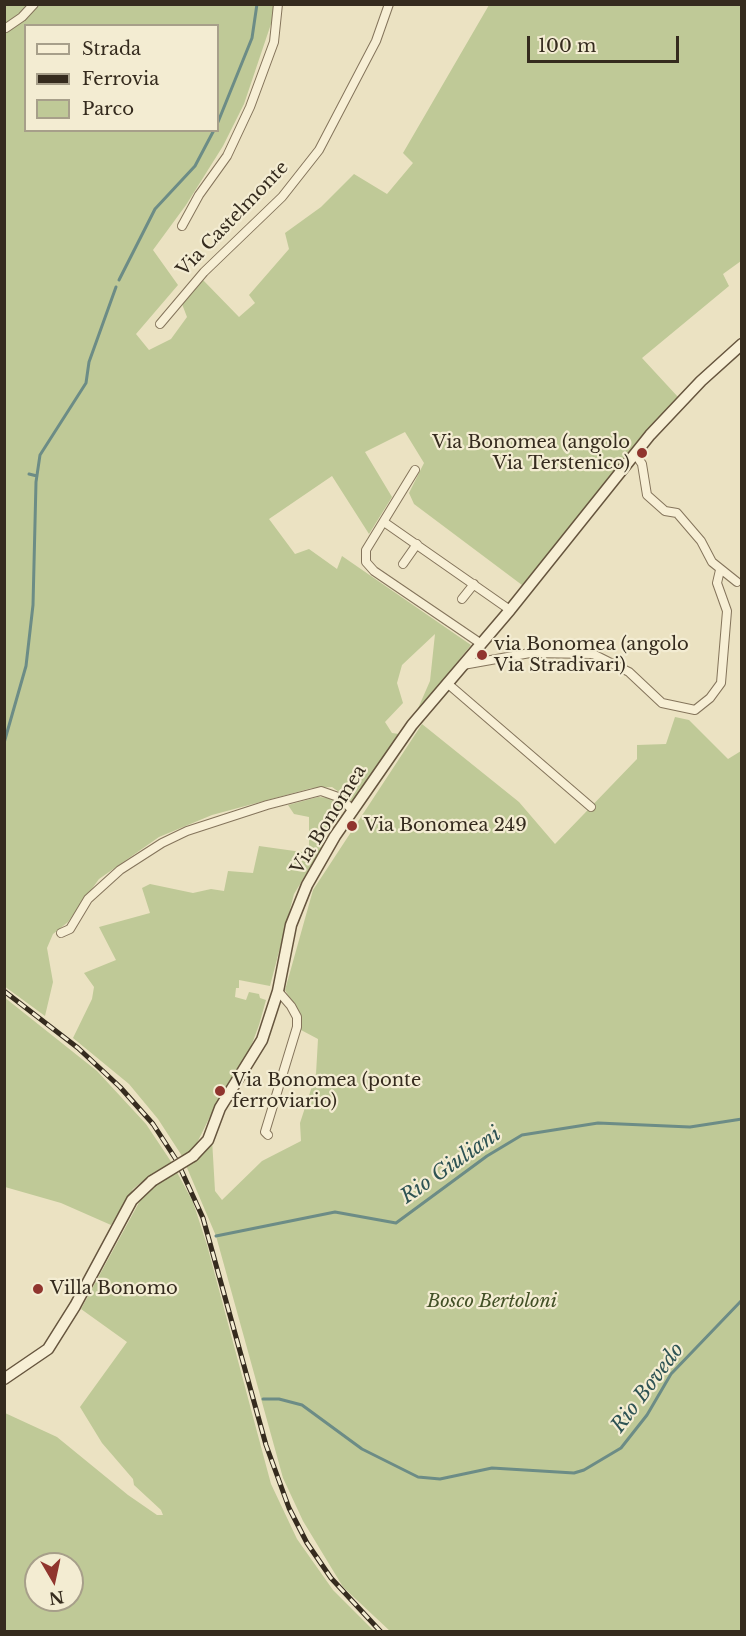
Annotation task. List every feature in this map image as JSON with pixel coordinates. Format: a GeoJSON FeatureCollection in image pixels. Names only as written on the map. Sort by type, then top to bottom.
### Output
{"type":"FeatureCollection","features":[{"type":"Feature","properties":{"kind":"street"},"geometry":{"type":"LineString","coordinates":[[6,28],[22,17],[34,4]]}},
{"type":"Feature","properties":{"kind":"street"},"geometry":{"type":"LineString","coordinates":[[182,226],[199,195],[227,156],[250,107],[275,38],[278,4]]}},
{"type":"Feature","properties":{"kind":"street","name":"Via Castelmonte"},"geometry":{"type":"LineString","coordinates":[[159,324],[204,272],[282,197],[319,150],[376,41],[389,4]]}},
{"type":"Feature","properties":{"kind":"street","name":"Via Bonomea"},"geometry":{"type":"LineString","coordinates":[[4,1379],[48,1349],[75,1306],[132,1200],[152,1181],[193,1156],[208,1140],[220,1108],[255,1054],[278,992],[287,942],[299,903],[327,848],[412,725],[510,610],[666,417],[741,344]]}},
{"type":"Feature","properties":{"kind":"street"},"geometry":{"type":"LineString","coordinates":[[636,454],[642,464],[646,495],[665,510],[677,513],[694,531],[720,570],[736,582]]}},
{"type":"Feature","properties":{"kind":"street"},"geometry":{"type":"LineString","coordinates":[[415,470],[366,550],[366,562],[375,571],[480,643]]}},
{"type":"Feature","properties":{"kind":"street"},"geometry":{"type":"LineString","coordinates":[[384,522],[510,610]]}},
{"type":"Feature","properties":{"kind":"street"},"geometry":{"type":"LineString","coordinates":[[403,564],[417,544]]}},
{"type":"Feature","properties":{"kind":"street"},"geometry":{"type":"LineString","coordinates":[[463,665],[530,653],[593,654],[629,672],[662,703],[695,710],[710,698],[721,683],[727,611],[717,583],[720,570]]}},
{"type":"Feature","properties":{"kind":"street"},"geometry":{"type":"LineString","coordinates":[[462,599],[474,584]]}},
{"type":"Feature","properties":{"kind":"street"},"geometry":{"type":"LineString","coordinates":[[447,683],[591,807]]}},
{"type":"Feature","properties":{"kind":"street"},"geometry":{"type":"LineString","coordinates":[[61,933],[70,929],[88,899],[120,870],[162,843],[188,831],[288,799],[321,791],[340,798],[353,811]]}},
{"type":"Feature","properties":{"kind":"street"},"geometry":{"type":"LineString","coordinates":[[268,1135],[265,1131],[297,1027],[297,1017],[291,1006],[278,992]]}},
{"type":"Feature","properties":{"kind":"green space"},"geometry":{"type":"Polygon","coordinates":[[[4,5],[274,5],[272,21],[244,104],[223,146],[186,205],[153,250],[178,285],[136,334],[149,350],[171,339],[187,317],[182,304],[203,280],[239,317],[255,303],[249,295],[289,249],[285,233],[321,207],[354,174],[387,194],[413,163],[403,153],[489,5],[742,5],[741,261],[723,274],[729,286],[642,358],[678,397],[522,585],[414,504],[409,493],[424,463],[405,432],[365,452],[392,497],[369,534],[332,476],[269,519],[295,554],[309,549],[337,569],[342,556],[471,645],[416,713],[430,681],[435,634],[402,665],[397,683],[403,703],[385,722],[392,733],[399,734],[353,802],[332,787],[312,788],[212,815],[159,837],[99,879],[68,922],[53,934],[47,948],[53,982],[45,1016],[4,986],[4,5]]]}},
{"type":"Feature","properties":{"kind":"green space","name":"Bosco Bertoloni"},"geometry":{"type":"Polygon","coordinates":[[[675,717],[689,720],[728,759],[741,751],[741,1631],[391,1632],[343,1587],[303,1521],[283,1478],[216,1236],[182,1156],[158,1119],[129,1084],[73,1038],[92,999],[94,987],[84,973],[116,960],[99,927],[150,913],[142,888],[150,884],[193,893],[211,889],[224,891],[228,871],[253,873],[259,846],[309,853],[309,817],[294,814],[288,805],[318,797],[332,798],[343,808],[318,838],[324,845],[294,894],[270,986],[239,980],[239,988],[236,988],[235,997],[246,1000],[249,992],[259,994],[260,998],[266,1000],[246,1060],[219,1098],[196,1145],[191,1149],[195,1159],[212,1139],[215,1191],[222,1200],[262,1161],[301,1141],[300,1123],[316,1074],[318,1039],[301,1030],[301,1018],[285,990],[313,890],[422,724],[519,802],[555,844],[637,759],[637,745],[666,744],[675,717]]]}},
{"type":"Feature","properties":{"kind":"green space"},"geometry":{"type":"Polygon","coordinates":[[[4,997],[97,1071],[146,1124],[172,1163],[193,1202],[207,1245],[271,1484],[297,1539],[333,1590],[374,1631],[5,1631],[5,1413],[57,1437],[128,1495],[157,1515],[163,1515],[161,1510],[134,1485],[133,1479],[102,1443],[80,1407],[127,1342],[81,1309],[142,1197],[155,1187],[149,1176],[133,1189],[111,1225],[61,1203],[5,1187],[4,997]]]}},
{"type":"Feature","properties":{"kind":"waterway"},"geometry":{"type":"LineString","coordinates":[[219,120],[252,38],[257,4]]}},
{"type":"Feature","properties":{"kind":"waterway"},"geometry":{"type":"LineString","coordinates":[[119,280],[155,209],[195,166],[213,132]]}},
{"type":"Feature","properties":{"kind":"waterway"},"geometry":{"type":"LineString","coordinates":[[4,743],[26,666],[33,605],[36,482],[40,455],[86,383],[89,362],[116,287]]}},
{"type":"Feature","properties":{"kind":"waterway"},"geometry":{"type":"LineString","coordinates":[[29,474],[37,476]]}},
{"type":"Feature","properties":{"kind":"waterway","name":"Rio Giuliani"},"geometry":{"type":"LineString","coordinates":[[216,1236],[335,1212],[396,1223],[487,1156],[522,1135],[598,1123],[690,1127],[742,1119]]}},
{"type":"Feature","properties":{"kind":"waterway","name":"Rio Bovedo"},"geometry":{"type":"LineString","coordinates":[[263,1399],[279,1399],[302,1405],[362,1449],[418,1477],[440,1479],[492,1468],[574,1473],[584,1470],[621,1448],[647,1415],[671,1374],[742,1300]]}},
{"type":"Feature","properties":{"kind":"railway"},"geometry":{"type":"LineString","coordinates":[[4,991],[78,1048],[120,1087],[153,1124],[177,1161],[203,1218],[266,1445],[289,1508],[307,1543],[331,1578],[381,1632]]}},
{"type":"Feature","properties":{"kind":"place","name":"Via Bonomea (angolo Via Terstenico)"},"geometry":{"type":"Point","coordinates":[642,453]}},
{"type":"Feature","properties":{"kind":"place","name":"via Bonomea (angolo Via Stradivari)"},"geometry":{"type":"Point","coordinates":[482,655]}},
{"type":"Feature","properties":{"kind":"place","name":"Via Bonomea 249"},"geometry":{"type":"Point","coordinates":[352,826]}},
{"type":"Feature","properties":{"kind":"place","name":"Via Bonomea (ponte ferroviario)"},"geometry":{"type":"Point","coordinates":[220,1091]}},
{"type":"Feature","properties":{"kind":"place","name":"Villa Bonomo"},"geometry":{"type":"Point","coordinates":[38,1289]}}]}
